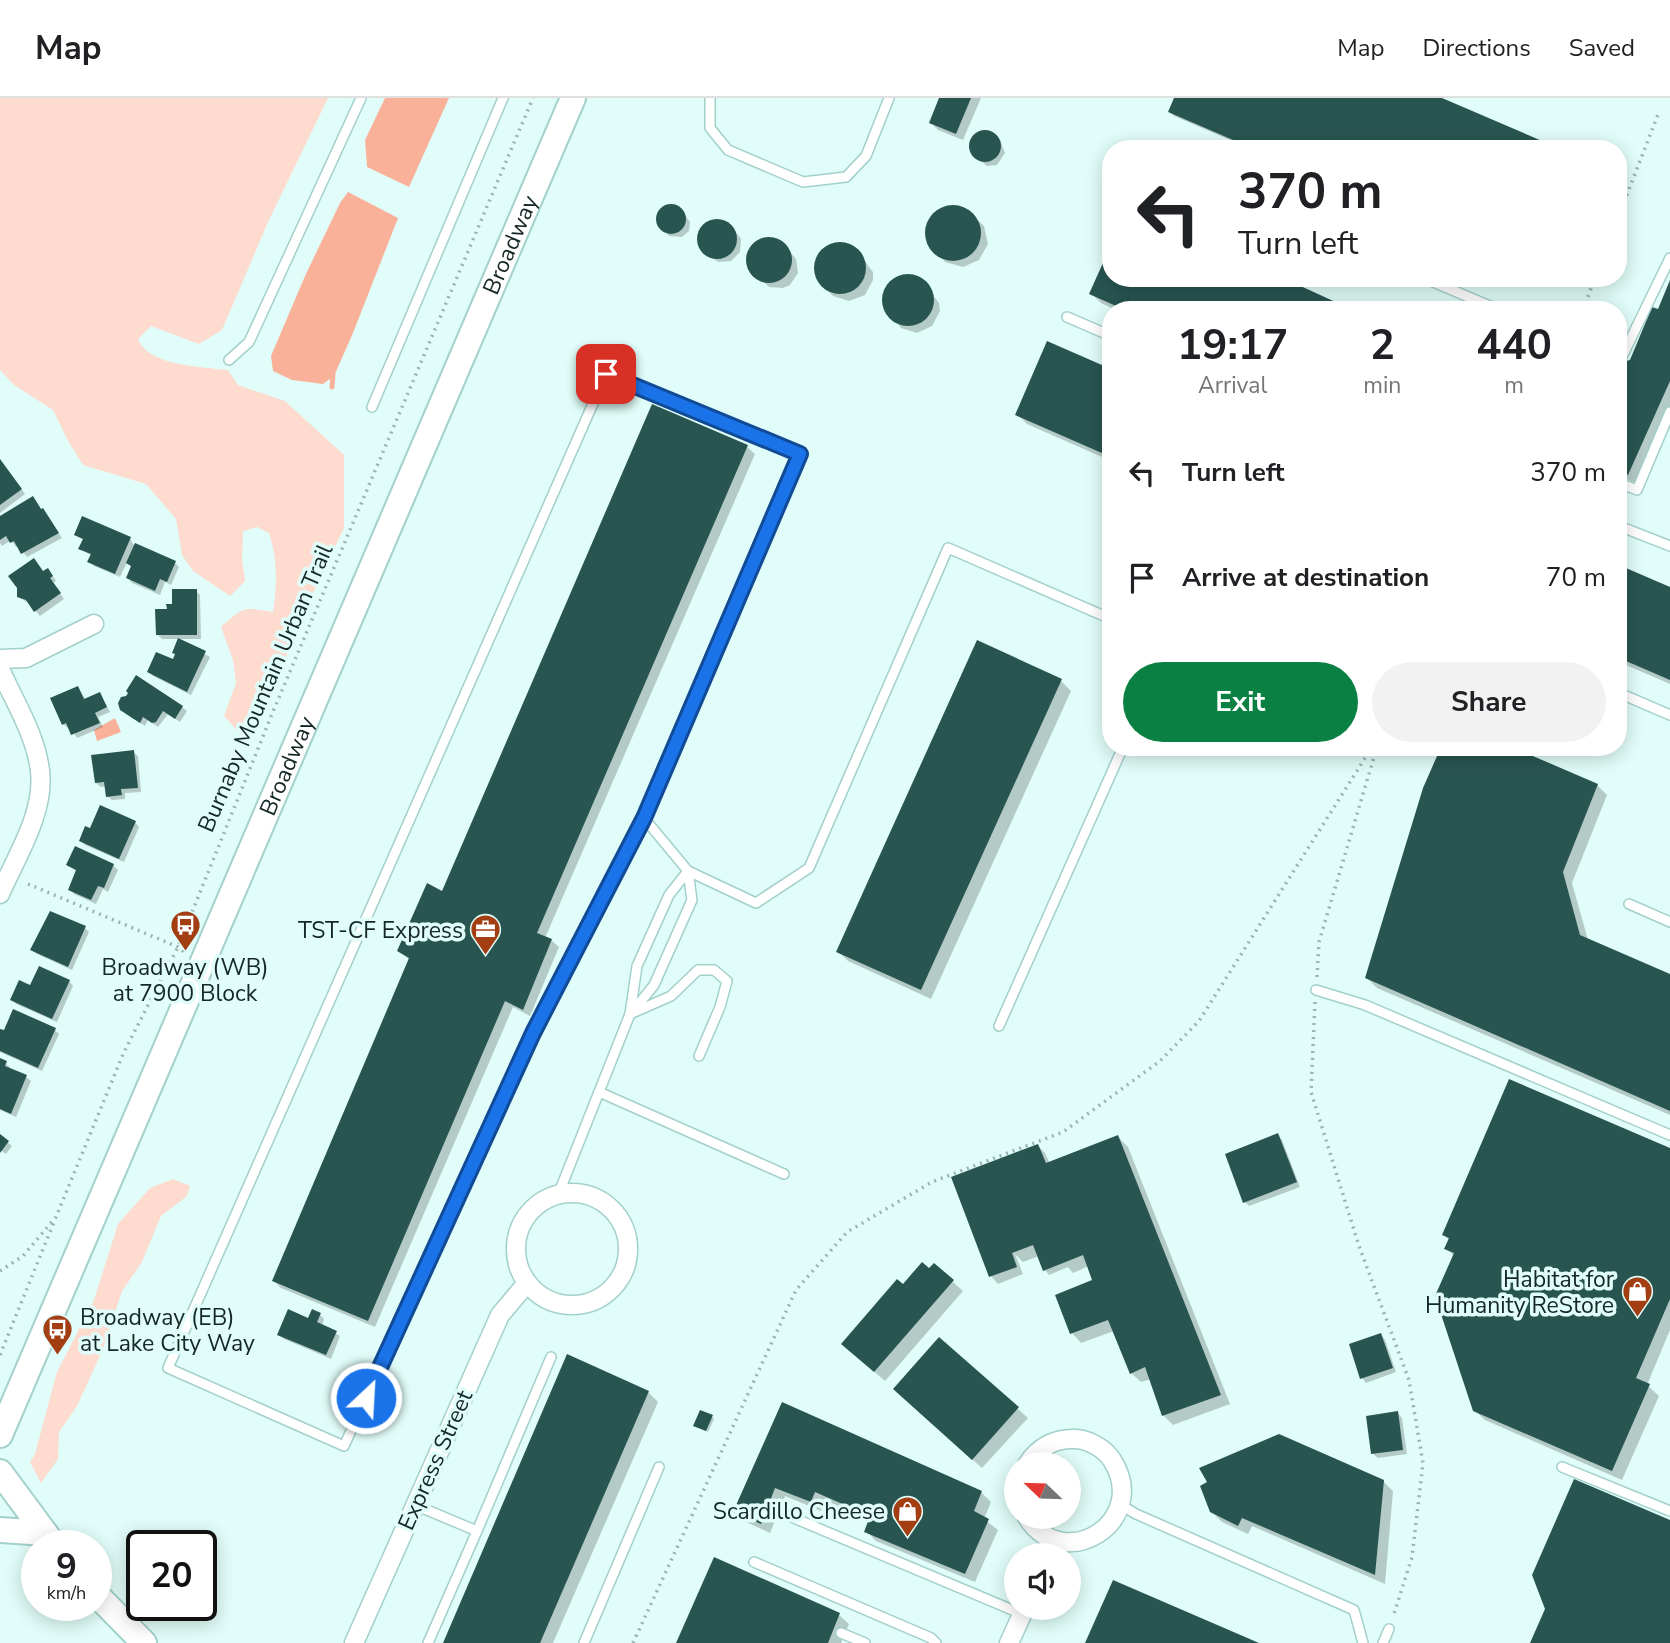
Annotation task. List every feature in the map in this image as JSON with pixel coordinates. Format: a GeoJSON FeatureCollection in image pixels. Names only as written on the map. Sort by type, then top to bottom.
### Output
{"type":"FeatureCollection","features":[{"type":"Feature","properties":{"kind":"street","name":"Broadway"},"geometry":{"type":"LineString","coordinates":[[0,1435],[568,99]]}},
{"type":"Feature","properties":{"kind":"street"},"geometry":{"type":"LineString","coordinates":[[0,659],[26,658],[94,624]]}},
{"type":"Feature","properties":{"kind":"street"},"geometry":{"type":"LineString","coordinates":[[0,669],[33,742],[40,773],[40,787],[31,824],[0,894]]}},
{"type":"Feature","properties":{"kind":"street"},"geometry":{"type":"LineString","coordinates":[[576,1193],[594,1198],[610,1208],[621,1222],[627,1240],[627,1258],[621,1276],[609,1291],[594,1301],[575,1305],[557,1303],[540,1296],[527,1283],[519,1266],[516,1248],[519,1230],[534,1208],[558,1195],[576,1193]]}},
{"type":"Feature","properties":{"kind":"street","name":"Express Street"},"geometry":{"type":"LineString","coordinates":[[354,1643],[500,1315],[527,1283]]}},
{"type":"Feature","properties":{"kind":"street"},"geometry":{"type":"LineString","coordinates":[[1037,1452],[1046,1445],[1063,1439],[1080,1439],[1096,1445],[1110,1456],[1119,1471],[1121,1505],[1114,1520],[1096,1535],[1069,1543]]}},
{"type":"Feature","properties":{"kind":"street"},"geometry":{"type":"LineString","coordinates":[[0,1472],[43,1530]]}},
{"type":"Feature","properties":{"kind":"street"},"geometry":{"type":"LineString","coordinates":[[0,1530],[21,1534]]}},
{"type":"Feature","properties":{"kind":"street"},"geometry":{"type":"LineString","coordinates":[[112,1610],[144,1643]]}},
{"type":"Feature","properties":{"kind":"street"},"geometry":{"type":"LineString","coordinates":[[1009,1643],[1020,1620]]}},
{"type":"Feature","properties":{"kind":"lane"},"geometry":{"type":"LineString","coordinates":[[229,360],[249,342],[361,98]]}},
{"type":"Feature","properties":{"kind":"lane"},"geometry":{"type":"LineString","coordinates":[[372,407],[503,98]]}},
{"type":"Feature","properties":{"kind":"lane"},"geometry":{"type":"LineString","coordinates":[[710,98],[710,128],[728,150],[803,182],[846,177],[866,156],[889,98]]}},
{"type":"Feature","properties":{"kind":"lane"},"geometry":{"type":"LineString","coordinates":[[1627,347],[1670,258]]}},
{"type":"Feature","properties":{"kind":"lane"},"geometry":{"type":"LineString","coordinates":[[1445,287],[1478,301]]}},
{"type":"Feature","properties":{"kind":"lane"},"geometry":{"type":"LineString","coordinates":[[1067,317],[1102,332]]}},
{"type":"Feature","properties":{"kind":"lane"},"geometry":{"type":"LineString","coordinates":[[606,374],[800,454],[644,818],[533,1033],[344,1446],[168,1368],[606,374]]}},
{"type":"Feature","properties":{"kind":"lane"},"geometry":{"type":"LineString","coordinates":[[1627,486],[1637,490],[1670,412]]}},
{"type":"Feature","properties":{"kind":"lane"},"geometry":{"type":"LineString","coordinates":[[1627,529],[1670,546]]}},
{"type":"Feature","properties":{"kind":"lane"},"geometry":{"type":"LineString","coordinates":[[644,818],[688,871],[756,903],[809,868],[948,548],[1102,615]]}},
{"type":"Feature","properties":{"kind":"lane"},"geometry":{"type":"LineString","coordinates":[[1627,696],[1670,715]]}},
{"type":"Feature","properties":{"kind":"lane"},"geometry":{"type":"LineString","coordinates":[[999,1026],[1119,756]]}},
{"type":"Feature","properties":{"kind":"lane"},"geometry":{"type":"LineString","coordinates":[[630,1014],[654,985],[692,900],[688,871]]}},
{"type":"Feature","properties":{"kind":"lane"},"geometry":{"type":"LineString","coordinates":[[558,1195],[630,1014],[637,967],[669,895],[688,871]]}},
{"type":"Feature","properties":{"kind":"lane"},"geometry":{"type":"LineString","coordinates":[[1629,904],[1670,922]]}},
{"type":"Feature","properties":{"kind":"lane"},"geometry":{"type":"LineString","coordinates":[[630,1014],[671,996],[698,970],[714,970],[727,981],[720,1007],[699,1056]]}},
{"type":"Feature","properties":{"kind":"lane"},"geometry":{"type":"LineString","coordinates":[[1316,990],[1365,1005],[1670,1135]]}},
{"type":"Feature","properties":{"kind":"lane"},"geometry":{"type":"LineString","coordinates":[[599,1092],[785,1174]]}},
{"type":"Feature","properties":{"kind":"lane"},"geometry":{"type":"LineString","coordinates":[[428,1643],[551,1357]]}},
{"type":"Feature","properties":{"kind":"lane"},"geometry":{"type":"LineString","coordinates":[[584,1643],[659,1467]]}},
{"type":"Feature","properties":{"kind":"lane"},"geometry":{"type":"LineString","coordinates":[[1562,1467],[1670,1511]]}},
{"type":"Feature","properties":{"kind":"lane"},"geometry":{"type":"LineString","coordinates":[[415,1505],[477,1531]]}},
{"type":"Feature","properties":{"kind":"lane"},"geometry":{"type":"LineString","coordinates":[[1121,1505],[1353,1610],[1363,1643]]}},
{"type":"Feature","properties":{"kind":"lane"},"geometry":{"type":"LineString","coordinates":[[770,1508],[1004,1603]]}},
{"type":"Feature","properties":{"kind":"lane"},"geometry":{"type":"LineString","coordinates":[[754,1562],[931,1637],[936,1643]]}},
{"type":"Feature","properties":{"kind":"lane"},"geometry":{"type":"LineString","coordinates":[[1383,1643],[1390,1629]]}},
{"type":"Feature","properties":{"kind":"lane"},"geometry":{"type":"LineString","coordinates":[[842,1633],[865,1643]]}},
{"type":"Feature","properties":{"kind":"path","name":"Burnaby Mountain Urban Trail"},"geometry":{"type":"LineString","coordinates":[[0,1272],[23,1256],[56,1217],[124,1052],[178,947],[272,714],[533,98]]}},
{"type":"Feature","properties":{"kind":"path"},"geometry":{"type":"LineString","coordinates":[[1627,194],[1659,111]]}},
{"type":"Feature","properties":{"kind":"path"},"geometry":{"type":"LineString","coordinates":[[633,1643],[796,1290],[846,1232],[932,1182],[1063,1132],[1160,1061],[1199,1021],[1366,756]]}},
{"type":"Feature","properties":{"kind":"path"},"geometry":{"type":"LineString","coordinates":[[1374,756],[1319,942],[1311,1092],[1359,1246],[1409,1380],[1423,1463],[1412,1557],[1390,1629]]}},
{"type":"Feature","properties":{"kind":"path"},"geometry":{"type":"LineString","coordinates":[[28,884],[178,947],[185,953]]}},
{"type":"Feature","properties":{"kind":"path"},"geometry":{"type":"LineString","coordinates":[[0,1355],[56,1217]]}},
{"type":"Feature","properties":{"kind":"shaded area"},"geometry":{"type":"Polygon","coordinates":[[[0,98],[328,98],[269,220],[222,330],[199,344],[151,326],[138,339],[144,348],[164,360],[228,370],[238,385],[285,401],[344,455],[344,528],[309,602],[255,733],[242,736],[224,716],[236,683],[233,660],[221,627],[244,610],[273,612],[276,573],[269,533],[257,527],[243,531],[242,559],[245,581],[230,596],[193,571],[182,555],[176,519],[146,484],[83,465],[53,410],[14,385],[0,370],[0,98]]]}},
{"type":"Feature","properties":{"kind":"shaded area"},"geometry":{"type":"Polygon","coordinates":[[[385,98],[449,98],[409,187],[367,167],[365,140],[385,98]]]}},
{"type":"Feature","properties":{"kind":"shaded area"},"geometry":{"type":"Polygon","coordinates":[[[348,192],[398,218],[334,376],[323,384],[292,380],[273,371],[271,356],[305,276],[340,203],[348,192]]]}},
{"type":"Feature","properties":{"kind":"shaded area"},"geometry":{"type":"Polygon","coordinates":[[[115,718],[121,732],[97,741],[94,730],[115,718]]]}},
{"type":"Feature","properties":{"kind":"shaded area"},"geometry":{"type":"Polygon","coordinates":[[[173,1179],[190,1186],[187,1196],[161,1216],[142,1262],[122,1291],[103,1349],[77,1406],[59,1432],[58,1459],[41,1483],[30,1462],[35,1454],[57,1372],[94,1300],[118,1224],[150,1188],[173,1179]]]}},
{"type":"Feature","properties":{"kind":"building"},"geometry":{"type":"Polygon","coordinates":[[[939,98],[971,98],[956,134],[929,123],[939,98]]]}},
{"type":"Feature","properties":{"kind":"building"},"geometry":{"type":"Polygon","coordinates":[[[1174,98],[1442,98],[1540,140],[1233,140],[1168,112],[1174,98]]]}},
{"type":"Feature","properties":{"kind":"building"},"geometry":{"type":"Polygon","coordinates":[[[985,130],[996,135],[1001,146],[996,157],[985,162],[974,157],[969,146],[974,135],[985,130]]]}},
{"type":"Feature","properties":{"kind":"building"},"geometry":{"type":"Polygon","coordinates":[[[671,204],[682,208],[686,219],[682,230],[671,234],[660,230],[656,219],[660,208],[671,204]]]}},
{"type":"Feature","properties":{"kind":"building"},"geometry":{"type":"Polygon","coordinates":[[[948,205],[958,205],[973,213],[979,222],[979,244],[973,253],[958,261],[948,261],[930,249],[925,238],[925,228],[937,210],[948,205]]]}},
{"type":"Feature","properties":{"kind":"building"},"geometry":{"type":"Polygon","coordinates":[[[717,219],[725,220],[731,225],[736,231],[736,247],[731,253],[725,258],[717,259],[709,258],[703,253],[698,247],[697,239],[698,231],[703,225],[709,220],[717,219]]]}},
{"type":"Feature","properties":{"kind":"building"},"geometry":{"type":"Polygon","coordinates":[[[769,237],[785,244],[792,260],[785,276],[769,283],[753,276],[746,260],[753,244],[769,237]]]}},
{"type":"Feature","properties":{"kind":"building"},"geometry":{"type":"Polygon","coordinates":[[[840,242],[859,249],[866,268],[859,287],[840,294],[821,287],[814,268],[821,249],[840,242]]]}},
{"type":"Feature","properties":{"kind":"building"},"geometry":{"type":"Polygon","coordinates":[[[1102,265],[1102,287],[1303,287],[1333,301],[1105,301],[1089,294],[1102,265]]]}},
{"type":"Feature","properties":{"kind":"building"},"geometry":{"type":"Polygon","coordinates":[[[908,274],[918,276],[926,282],[932,290],[932,310],[926,318],[918,324],[908,326],[898,324],[890,318],[884,310],[882,300],[884,290],[890,282],[898,276],[908,274]]]}},
{"type":"Feature","properties":{"kind":"building"},"geometry":{"type":"Polygon","coordinates":[[[1670,280],[1670,381],[1628,475],[1627,361],[1630,360],[1652,307],[1658,309],[1670,280]]]}},
{"type":"Feature","properties":{"kind":"building"},"geometry":{"type":"Polygon","coordinates":[[[1047,341],[1102,365],[1102,453],[1015,415],[1047,341]]]}},
{"type":"Feature","properties":{"kind":"building"},"geometry":{"type":"Polygon","coordinates":[[[652,404],[748,445],[537,933],[552,939],[523,1010],[505,1001],[368,1321],[272,1281],[409,958],[397,951],[427,883],[442,891],[652,404]]]}},
{"type":"Feature","properties":{"kind":"building"},"geometry":{"type":"Polygon","coordinates":[[[0,459],[22,489],[0,505],[0,459]]]}},
{"type":"Feature","properties":{"kind":"building"},"geometry":{"type":"Polygon","coordinates":[[[33,496],[59,533],[21,554],[14,541],[10,543],[6,536],[0,540],[0,516],[33,496]]]}},
{"type":"Feature","properties":{"kind":"building"},"geometry":{"type":"Polygon","coordinates":[[[82,516],[131,537],[115,574],[87,562],[91,554],[78,549],[83,539],[74,535],[82,516]]]}},
{"type":"Feature","properties":{"kind":"building"},"geometry":{"type":"Polygon","coordinates":[[[135,543],[176,561],[167,582],[160,579],[155,591],[126,578],[131,566],[126,563],[135,543]]]}},
{"type":"Feature","properties":{"kind":"building"},"geometry":{"type":"Polygon","coordinates":[[[34,558],[43,571],[48,568],[53,576],[50,578],[61,593],[34,612],[26,600],[17,597],[17,588],[8,576],[34,558]]]}},
{"type":"Feature","properties":{"kind":"building"},"geometry":{"type":"Polygon","coordinates":[[[1627,568],[1670,587],[1670,680],[1627,661],[1627,568]]]}},
{"type":"Feature","properties":{"kind":"building"},"geometry":{"type":"Polygon","coordinates":[[[172,589],[197,589],[197,635],[156,635],[155,609],[167,609],[166,604],[172,604],[172,589]]]}},
{"type":"Feature","properties":{"kind":"building"},"geometry":{"type":"Polygon","coordinates":[[[178,638],[206,651],[187,692],[147,672],[156,652],[173,659],[175,654],[172,653],[178,638]]]}},
{"type":"Feature","properties":{"kind":"building"},"geometry":{"type":"Polygon","coordinates":[[[977,640],[1062,679],[921,990],[836,952],[977,640]]]}},
{"type":"Feature","properties":{"kind":"building"},"geometry":{"type":"Polygon","coordinates":[[[136,675],[183,706],[175,719],[163,711],[156,722],[152,723],[143,717],[140,723],[120,710],[118,703],[121,697],[128,693],[126,691],[136,675]]]}},
{"type":"Feature","properties":{"kind":"building"},"geometry":{"type":"Polygon","coordinates":[[[78,686],[84,699],[100,692],[107,707],[95,713],[100,723],[71,735],[66,723],[62,725],[50,698],[78,686]]]}},
{"type":"Feature","properties":{"kind":"building"},"geometry":{"type":"Polygon","coordinates":[[[134,750],[138,788],[121,789],[122,795],[106,797],[104,782],[95,783],[91,755],[134,750]]]}},
{"type":"Feature","properties":{"kind":"building"},"geometry":{"type":"Polygon","coordinates":[[[1437,756],[1533,756],[1598,784],[1563,872],[1580,935],[1670,974],[1670,1111],[1365,978],[1423,788],[1437,756]]]}},
{"type":"Feature","properties":{"kind":"building"},"geometry":{"type":"Polygon","coordinates":[[[100,805],[136,821],[119,859],[79,841],[85,826],[90,828],[100,805]]]}},
{"type":"Feature","properties":{"kind":"building"},"geometry":{"type":"Polygon","coordinates":[[[75,846],[114,864],[104,888],[98,886],[91,900],[68,890],[76,870],[66,865],[75,846]]]}},
{"type":"Feature","properties":{"kind":"building"},"geometry":{"type":"Polygon","coordinates":[[[50,911],[86,926],[68,967],[30,950],[50,911]]]}},
{"type":"Feature","properties":{"kind":"building"},"geometry":{"type":"Polygon","coordinates":[[[39,966],[70,980],[52,1019],[10,1000],[19,980],[30,985],[39,966]]]}},
{"type":"Feature","properties":{"kind":"building"},"geometry":{"type":"Polygon","coordinates":[[[13,1009],[56,1028],[38,1068],[0,1051],[0,1029],[4,1030],[13,1009]]]}},
{"type":"Feature","properties":{"kind":"building"},"geometry":{"type":"Polygon","coordinates":[[[0,1058],[7,1061],[5,1066],[27,1075],[11,1114],[0,1109],[0,1058]]]}},
{"type":"Feature","properties":{"kind":"building"},"geometry":{"type":"Polygon","coordinates":[[[1509,1079],[1670,1148],[1670,1299],[1636,1378],[1650,1384],[1612,1471],[1473,1411],[1435,1296],[1454,1253],[1444,1249],[1449,1238],[1442,1235],[1509,1079]]]}},
{"type":"Feature","properties":{"kind":"building"},"geometry":{"type":"Polygon","coordinates":[[[1278,1133],[1297,1182],[1243,1203],[1225,1154],[1278,1133]]]}},
{"type":"Feature","properties":{"kind":"building"},"geometry":{"type":"Polygon","coordinates":[[[0,1134],[9,1141],[0,1153],[0,1134]]]}},
{"type":"Feature","properties":{"kind":"building"},"geometry":{"type":"Polygon","coordinates":[[[1118,1135],[1221,1395],[1162,1416],[1145,1367],[1130,1374],[1108,1320],[1070,1334],[1055,1295],[1092,1280],[1083,1255],[1043,1271],[1033,1245],[1012,1253],[1017,1267],[989,1277],[951,1177],[1038,1144],[1046,1163],[1118,1135]]]}},
{"type":"Feature","properties":{"kind":"building"},"geometry":{"type":"Polygon","coordinates":[[[922,1262],[929,1268],[934,1263],[954,1280],[874,1372],[841,1344],[897,1279],[903,1284],[922,1262]]]}},
{"type":"Feature","properties":{"kind":"building"},"geometry":{"type":"Polygon","coordinates":[[[288,1309],[308,1318],[312,1309],[321,1313],[317,1322],[337,1331],[326,1355],[277,1335],[288,1309]]]}},
{"type":"Feature","properties":{"kind":"building"},"geometry":{"type":"Polygon","coordinates":[[[1381,1333],[1393,1368],[1360,1379],[1349,1344],[1381,1333]]]}},
{"type":"Feature","properties":{"kind":"building"},"geometry":{"type":"Polygon","coordinates":[[[939,1337],[1019,1407],[972,1460],[893,1389],[939,1337]]]}},
{"type":"Feature","properties":{"kind":"building"},"geometry":{"type":"Polygon","coordinates":[[[567,1354],[649,1391],[540,1643],[443,1643],[567,1354]]]}},
{"type":"Feature","properties":{"kind":"building"},"geometry":{"type":"Polygon","coordinates":[[[782,1402],[982,1491],[974,1511],[989,1519],[965,1574],[864,1532],[870,1516],[815,1492],[811,1502],[775,1488],[761,1524],[733,1512],[782,1402]]]}},
{"type":"Feature","properties":{"kind":"building"},"geometry":{"type":"Polygon","coordinates":[[[700,1410],[713,1415],[706,1431],[693,1426],[700,1410]]]}},
{"type":"Feature","properties":{"kind":"building"},"geometry":{"type":"Polygon","coordinates":[[[1398,1411],[1403,1450],[1371,1454],[1366,1416],[1398,1411]]]}},
{"type":"Feature","properties":{"kind":"building"},"geometry":{"type":"Polygon","coordinates":[[[1279,1434],[1384,1480],[1375,1575],[1242,1518],[1238,1526],[1210,1512],[1200,1486],[1207,1482],[1199,1468],[1279,1434]]]}},
{"type":"Feature","properties":{"kind":"building"},"geometry":{"type":"Polygon","coordinates":[[[1574,1479],[1670,1520],[1670,1643],[1530,1643],[1545,1609],[1532,1575],[1574,1479]]]}},
{"type":"Feature","properties":{"kind":"building"},"geometry":{"type":"Polygon","coordinates":[[[714,1557],[840,1613],[828,1643],[676,1643],[714,1557]]]}},
{"type":"Feature","properties":{"kind":"building"},"geometry":{"type":"Polygon","coordinates":[[[1113,1580],[1259,1643],[1085,1643],[1113,1580]]]}},
{"type":"Feature","properties":{"kind":"waterway"},"geometry":{"type":"LineString","coordinates":[[332,387],[333,373]]}},
{"type":"Feature","properties":{"kind":"place","name":"Broadway (WB) at 7900 Block"},"geometry":{"type":"Point","coordinates":[185,953]}},
{"type":"Feature","properties":{"kind":"place","name":"TST-CF Express"},"geometry":{"type":"Point","coordinates":[486,957]}},
{"type":"Feature","properties":{"kind":"place","name":"Habitat for Humanity ReStore"},"geometry":{"type":"Point","coordinates":[1637,1319]}},
{"type":"Feature","properties":{"kind":"place","name":"Broadway (EB) at Lake City Way"},"geometry":{"type":"Point","coordinates":[57,1357]}},
{"type":"Feature","properties":{"kind":"place","name":"Scardillo Cheese"},"geometry":{"type":"Point","coordinates":[908,1538]}},
{"type":"Feature","properties":{"kind":"route"},"geometry":{"type":"LineString","coordinates":[[366,1398],[533,1033],[644,818],[800,454],[606,374]]}}]}
